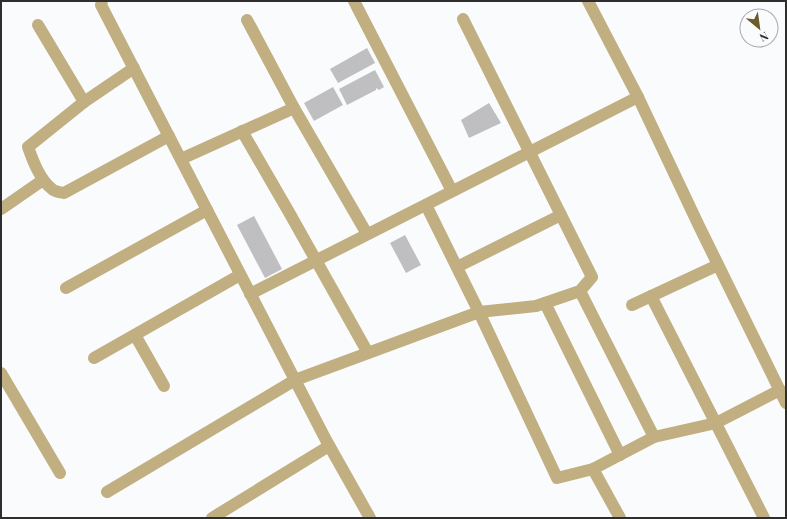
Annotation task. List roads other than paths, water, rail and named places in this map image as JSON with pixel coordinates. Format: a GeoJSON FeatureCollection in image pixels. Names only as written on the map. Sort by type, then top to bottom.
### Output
{"type":"FeatureCollection","features":[{"type":"Feature","properties":{"kind":"street"},"geometry":{"type":"LineString","coordinates":[[102,1],[101,5],[240,275],[330,446],[370,518]]}},
{"type":"Feature","properties":{"kind":"street"},"geometry":{"type":"LineString","coordinates":[[354,1],[452,192]]}},
{"type":"Feature","properties":{"kind":"street"},"geometry":{"type":"LineString","coordinates":[[588,1],[638,97],[718,265],[786,402]]}},
{"type":"Feature","properties":{"kind":"street"},"geometry":{"type":"LineString","coordinates":[[107,492],[295,380],[479,312],[536,306],[580,291],[592,277],[462,19]]}},
{"type":"Feature","properties":{"kind":"street"},"geometry":{"type":"LineString","coordinates":[[247,20],[294,108],[367,234]]}},
{"type":"Feature","properties":{"kind":"street"},"geometry":{"type":"LineString","coordinates":[[38,25],[84,102]]}},
{"type":"Feature","properties":{"kind":"street"},"geometry":{"type":"LineString","coordinates":[[134,68],[84,102],[28,147],[43,180],[53,190],[64,193],[169,136]]}},
{"type":"Feature","properties":{"kind":"street"},"geometry":{"type":"LineString","coordinates":[[250,294],[638,97]]}},
{"type":"Feature","properties":{"kind":"street"},"geometry":{"type":"LineString","coordinates":[[181,160],[294,108]]}},
{"type":"Feature","properties":{"kind":"street"},"geometry":{"type":"LineString","coordinates":[[242,131],[368,353]]}},
{"type":"Feature","properties":{"kind":"street"},"geometry":{"type":"LineString","coordinates":[[2,207],[43,180]]}},
{"type":"Feature","properties":{"kind":"street"},"geometry":{"type":"LineString","coordinates":[[426,205],[479,312],[557,478],[593,468],[654,438],[716,423],[780,390]]}},
{"type":"Feature","properties":{"kind":"street"},"geometry":{"type":"LineString","coordinates":[[66,288],[207,210]]}},
{"type":"Feature","properties":{"kind":"street"},"geometry":{"type":"LineString","coordinates":[[457,267],[560,215]]}},
{"type":"Feature","properties":{"kind":"street"},"geometry":{"type":"LineString","coordinates":[[632,305],[718,265]]}},
{"type":"Feature","properties":{"kind":"street"},"geometry":{"type":"LineString","coordinates":[[94,358],[240,275]]}},
{"type":"Feature","properties":{"kind":"street"},"geometry":{"type":"LineString","coordinates":[[580,291],[654,438]]}},
{"type":"Feature","properties":{"kind":"street"},"geometry":{"type":"LineString","coordinates":[[651,296],[764,518]]}},
{"type":"Feature","properties":{"kind":"street"},"geometry":{"type":"LineString","coordinates":[[545,303],[620,455]]}},
{"type":"Feature","properties":{"kind":"street"},"geometry":{"type":"LineString","coordinates":[[135,335],[164,386]]}},
{"type":"Feature","properties":{"kind":"street"},"geometry":{"type":"LineString","coordinates":[[1,373],[60,473]]}},
{"type":"Feature","properties":{"kind":"street"},"geometry":{"type":"LineString","coordinates":[[212,518],[330,446]]}},
{"type":"Feature","properties":{"kind":"street"},"geometry":{"type":"LineString","coordinates":[[593,468],[620,518]]}}]}
